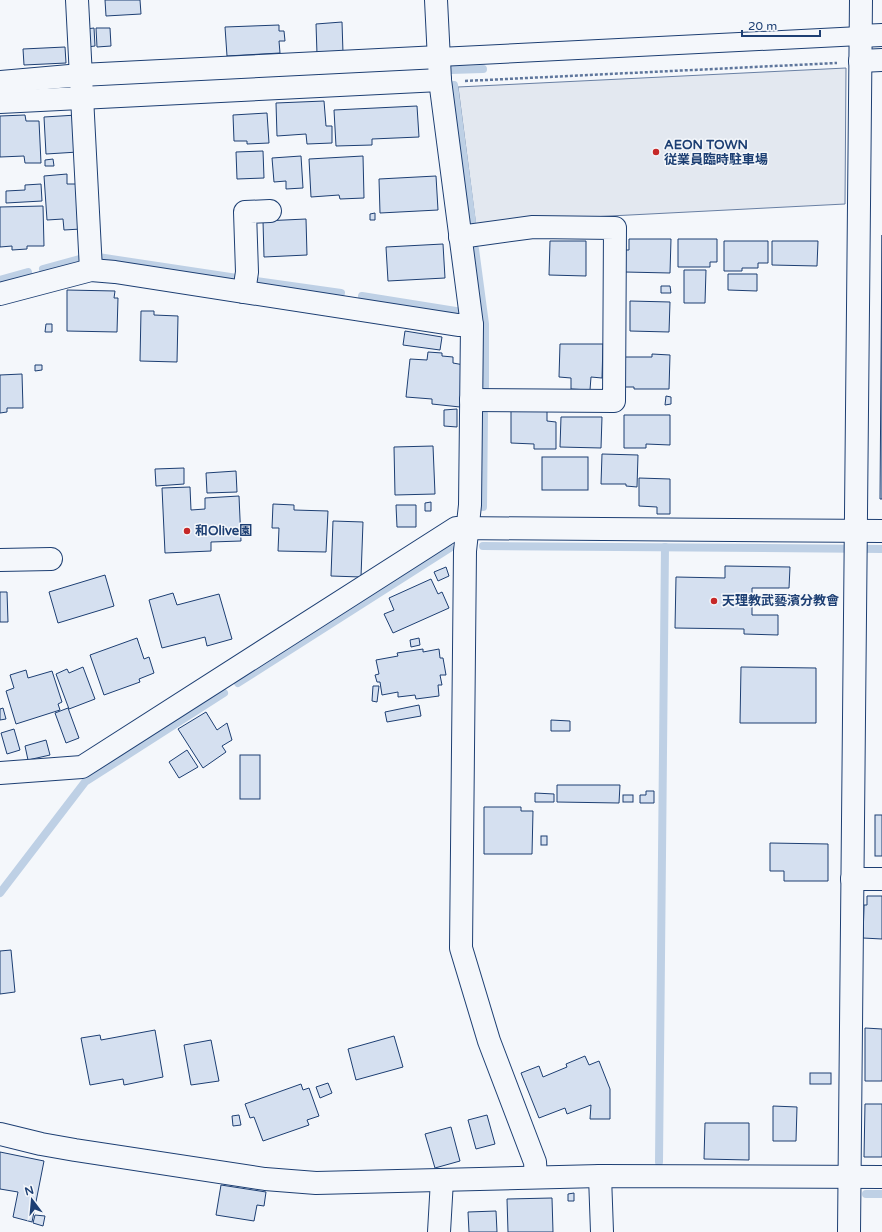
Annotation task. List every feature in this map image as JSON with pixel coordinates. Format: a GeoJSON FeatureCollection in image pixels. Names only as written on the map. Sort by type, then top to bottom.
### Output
{"type":"FeatureCollection","features":[{"type":"Feature","properties":{"kind":"street"},"geometry":{"type":"LineString","coordinates":[[77,0],[91,270]]}},
{"type":"Feature","properties":{"kind":"street"},"geometry":{"type":"LineString","coordinates":[[436,0],[440,81],[472,325],[470,505],[465,551],[461,948],[489,1041],[535,1162],[536,1178]]}},
{"type":"Feature","properties":{"kind":"street"},"geometry":{"type":"LineString","coordinates":[[849,1232],[861,0]]}},
{"type":"Feature","properties":{"kind":"street"},"geometry":{"type":"LineString","coordinates":[[0,82],[81,75],[882,35]]}},
{"type":"Feature","properties":{"kind":"street"},"geometry":{"type":"LineString","coordinates":[[860,61],[882,60]]}},
{"type":"Feature","properties":{"kind":"street"},"geometry":{"type":"LineString","coordinates":[[0,102],[440,81]]}},
{"type":"Feature","properties":{"kind":"street"},"geometry":{"type":"LineString","coordinates":[[244,292],[247,272],[245,212],[270,210]]}},
{"type":"Feature","properties":{"kind":"street"},"geometry":{"type":"LineString","coordinates":[[460,237],[533,227],[615,228],[614,401],[471,400]]}},
{"type":"Feature","properties":{"kind":"street"},"geometry":{"type":"LineString","coordinates":[[0,294],[91,270],[115,272],[458,325],[472,325]]}},
{"type":"Feature","properties":{"kind":"street"},"geometry":{"type":"LineString","coordinates":[[0,773],[82,767],[456,528],[856,543],[882,531]]}},
{"type":"Feature","properties":{"kind":"street"},"geometry":{"type":"LineString","coordinates":[[0,560],[51,559]]}},
{"type":"Feature","properties":{"kind":"street"},"geometry":{"type":"LineString","coordinates":[[852,879],[882,879]]}},
{"type":"Feature","properties":{"kind":"street"},"geometry":{"type":"LineString","coordinates":[[0,1134],[41,1144],[75,1150],[278,1180],[342,1183],[600,1176],[882,1177]]}},
{"type":"Feature","properties":{"kind":"street"},"geometry":{"type":"LineString","coordinates":[[600,1176],[602,1232]]}},
{"type":"Feature","properties":{"kind":"street"},"geometry":{"type":"LineString","coordinates":[[439,1232],[442,1180]]}},
{"type":"Feature","properties":{"kind":"path"},"geometry":{"type":"LineString","coordinates":[[440,81],[860,61]]}},
{"type":"Feature","properties":{"kind":"shaded area","name":"AEON TOWN 従業員臨時駐車場"},"geometry":{"type":"Polygon","coordinates":[[[846,68],[845,204],[532,220],[476,227],[458,87],[846,68]]]}},
{"type":"Feature","properties":{"kind":"building"},"geometry":{"type":"Polygon","coordinates":[[[105,0],[140,0],[141,14],[106,16],[105,0]]]}},
{"type":"Feature","properties":{"kind":"building"},"geometry":{"type":"Polygon","coordinates":[[[342,22],[343,53],[317,54],[316,24],[342,22]]]}},
{"type":"Feature","properties":{"kind":"building"},"geometry":{"type":"Polygon","coordinates":[[[279,25],[279,31],[284,31],[285,41],[279,41],[280,53],[227,56],[225,27],[279,25]]]}},
{"type":"Feature","properties":{"kind":"building"},"geometry":{"type":"Polygon","coordinates":[[[94,28],[95,46],[87,47],[86,29],[94,28]]]}},
{"type":"Feature","properties":{"kind":"building"},"geometry":{"type":"Polygon","coordinates":[[[96,28],[110,28],[111,46],[97,47],[96,28]]]}},
{"type":"Feature","properties":{"kind":"building"},"geometry":{"type":"Polygon","coordinates":[[[65,47],[66,63],[24,65],[23,49],[65,47]]]}},
{"type":"Feature","properties":{"kind":"building"},"geometry":{"type":"Polygon","coordinates":[[[324,101],[326,126],[332,126],[332,143],[307,144],[306,134],[277,136],[276,103],[324,101]]]}},
{"type":"Feature","properties":{"kind":"building"},"geometry":{"type":"Polygon","coordinates":[[[417,106],[419,137],[372,139],[372,145],[336,146],[334,110],[417,106]]]}},
{"type":"Feature","properties":{"kind":"building"},"geometry":{"type":"Polygon","coordinates":[[[267,113],[269,143],[247,144],[247,141],[234,141],[233,115],[267,113]]]}},
{"type":"Feature","properties":{"kind":"building"},"geometry":{"type":"Polygon","coordinates":[[[25,115],[26,121],[39,121],[41,163],[25,163],[24,156],[0,157],[0,116],[25,115]]]}},
{"type":"Feature","properties":{"kind":"building"},"geometry":{"type":"Polygon","coordinates":[[[77,115],[78,152],[46,154],[44,117],[77,115]]]}},
{"type":"Feature","properties":{"kind":"building"},"geometry":{"type":"Polygon","coordinates":[[[263,151],[264,178],[237,179],[236,152],[263,151]]]}},
{"type":"Feature","properties":{"kind":"building"},"geometry":{"type":"Polygon","coordinates":[[[301,156],[303,188],[286,189],[286,181],[274,182],[272,158],[301,156]]]}},
{"type":"Feature","properties":{"kind":"building"},"geometry":{"type":"Polygon","coordinates":[[[363,156],[364,198],[340,199],[339,195],[311,197],[309,159],[363,156]]]}},
{"type":"Feature","properties":{"kind":"building"},"geometry":{"type":"Polygon","coordinates":[[[53,159],[54,166],[45,166],[45,160],[53,159]]]}},
{"type":"Feature","properties":{"kind":"building"},"geometry":{"type":"Polygon","coordinates":[[[67,174],[67,184],[78,184],[81,229],[64,230],[63,219],[47,220],[44,176],[67,174]]]}},
{"type":"Feature","properties":{"kind":"building"},"geometry":{"type":"Polygon","coordinates":[[[436,176],[438,210],[380,213],[379,179],[436,176]]]}},
{"type":"Feature","properties":{"kind":"building"},"geometry":{"type":"Polygon","coordinates":[[[41,184],[42,201],[6,203],[6,191],[25,190],[25,185],[41,184]]]}},
{"type":"Feature","properties":{"kind":"building"},"geometry":{"type":"Polygon","coordinates":[[[43,206],[44,246],[27,246],[27,249],[12,250],[12,246],[0,247],[0,207],[43,206]]]}},
{"type":"Feature","properties":{"kind":"building"},"geometry":{"type":"Polygon","coordinates":[[[375,213],[375,220],[370,220],[370,214],[375,213]]]}},
{"type":"Feature","properties":{"kind":"building"},"geometry":{"type":"Polygon","coordinates":[[[306,219],[307,255],[264,257],[263,221],[306,219]]]}},
{"type":"Feature","properties":{"kind":"building"},"geometry":{"type":"Polygon","coordinates":[[[882,235],[882,499],[880,499],[882,235]]]}},
{"type":"Feature","properties":{"kind":"building"},"geometry":{"type":"Polygon","coordinates":[[[629,239],[671,239],[670,273],[625,272],[625,250],[629,250],[629,239]]]}},
{"type":"Feature","properties":{"kind":"building"},"geometry":{"type":"Polygon","coordinates":[[[678,239],[717,239],[717,262],[710,262],[710,267],[678,267],[678,239]]]}},
{"type":"Feature","properties":{"kind":"building"},"geometry":{"type":"Polygon","coordinates":[[[550,241],[586,241],[586,276],[549,275],[550,241]]]}},
{"type":"Feature","properties":{"kind":"building"},"geometry":{"type":"Polygon","coordinates":[[[724,241],[768,241],[768,263],[758,263],[758,268],[742,268],[742,271],[724,271],[724,241]]]}},
{"type":"Feature","properties":{"kind":"building"},"geometry":{"type":"Polygon","coordinates":[[[772,241],[818,241],[817,266],[772,265],[772,241]]]}},
{"type":"Feature","properties":{"kind":"building"},"geometry":{"type":"Polygon","coordinates":[[[443,244],[445,278],[388,281],[386,247],[443,244]]]}},
{"type":"Feature","properties":{"kind":"building"},"geometry":{"type":"Polygon","coordinates":[[[684,270],[706,270],[705,303],[684,303],[684,270]]]}},
{"type":"Feature","properties":{"kind":"building"},"geometry":{"type":"Polygon","coordinates":[[[728,274],[757,274],[757,291],[728,290],[728,274]]]}},
{"type":"Feature","properties":{"kind":"building"},"geometry":{"type":"Polygon","coordinates":[[[661,286],[670,286],[671,293],[661,293],[661,286]]]}},
{"type":"Feature","properties":{"kind":"building"},"geometry":{"type":"Polygon","coordinates":[[[67,290],[115,291],[114,298],[118,298],[117,332],[67,331],[67,290]]]}},
{"type":"Feature","properties":{"kind":"building"},"geometry":{"type":"Polygon","coordinates":[[[630,301],[670,302],[669,332],[630,331],[630,301]]]}},
{"type":"Feature","properties":{"kind":"building"},"geometry":{"type":"Polygon","coordinates":[[[141,311],[154,311],[154,315],[178,316],[177,362],[140,361],[141,311]]]}},
{"type":"Feature","properties":{"kind":"building"},"geometry":{"type":"Polygon","coordinates":[[[46,324],[52,324],[52,332],[45,332],[46,324]]]}},
{"type":"Feature","properties":{"kind":"building"},"geometry":{"type":"Polygon","coordinates":[[[405,331],[442,337],[440,350],[403,345],[405,331]]]}},
{"type":"Feature","properties":{"kind":"building"},"geometry":{"type":"Polygon","coordinates":[[[560,344],[603,344],[602,378],[591,377],[590,390],[571,389],[571,378],[559,377],[560,344]]]}},
{"type":"Feature","properties":{"kind":"building"},"geometry":{"type":"Polygon","coordinates":[[[428,352],[442,353],[442,356],[453,357],[453,363],[464,365],[460,407],[432,404],[432,399],[406,397],[410,359],[427,360],[428,352]]]}},
{"type":"Feature","properties":{"kind":"building"},"geometry":{"type":"Polygon","coordinates":[[[652,354],[670,355],[669,389],[634,389],[634,387],[624,387],[624,357],[652,357],[652,354]]]}},
{"type":"Feature","properties":{"kind":"building"},"geometry":{"type":"Polygon","coordinates":[[[35,365],[42,365],[42,370],[35,371],[35,365]]]}},
{"type":"Feature","properties":{"kind":"building"},"geometry":{"type":"Polygon","coordinates":[[[22,374],[23,408],[7,408],[7,412],[0,413],[0,375],[22,374]]]}},
{"type":"Feature","properties":{"kind":"building"},"geometry":{"type":"Polygon","coordinates":[[[666,396],[671,397],[671,404],[665,405],[666,396]]]}},
{"type":"Feature","properties":{"kind":"building"},"geometry":{"type":"Polygon","coordinates":[[[457,409],[457,427],[444,426],[444,410],[457,409]]]}},
{"type":"Feature","properties":{"kind":"building"},"geometry":{"type":"Polygon","coordinates":[[[511,411],[547,411],[547,421],[556,422],[556,449],[534,449],[534,444],[511,443],[511,411]]]}},
{"type":"Feature","properties":{"kind":"building"},"geometry":{"type":"Polygon","coordinates":[[[624,415],[670,415],[670,445],[646,444],[646,448],[624,448],[624,415]]]}},
{"type":"Feature","properties":{"kind":"building"},"geometry":{"type":"Polygon","coordinates":[[[561,417],[602,417],[601,448],[560,447],[561,417]]]}},
{"type":"Feature","properties":{"kind":"building"},"geometry":{"type":"Polygon","coordinates":[[[433,446],[435,494],[395,495],[394,447],[433,446]]]}},
{"type":"Feature","properties":{"kind":"building"},"geometry":{"type":"Polygon","coordinates":[[[602,454],[638,455],[637,487],[626,486],[626,484],[601,484],[602,454]]]}},
{"type":"Feature","properties":{"kind":"building"},"geometry":{"type":"Polygon","coordinates":[[[542,457],[588,457],[588,490],[542,490],[542,457]]]}},
{"type":"Feature","properties":{"kind":"building"},"geometry":{"type":"Polygon","coordinates":[[[184,468],[184,484],[156,486],[155,469],[184,468]]]}},
{"type":"Feature","properties":{"kind":"building"},"geometry":{"type":"Polygon","coordinates":[[[236,471],[237,492],[207,493],[206,473],[236,471]]]}},
{"type":"Feature","properties":{"kind":"building"},"geometry":{"type":"Polygon","coordinates":[[[639,478],[670,479],[670,514],[657,514],[657,507],[639,506],[639,478]]]}},
{"type":"Feature","properties":{"kind":"building"},"geometry":{"type":"Polygon","coordinates":[[[190,487],[191,510],[205,509],[205,498],[239,496],[241,541],[211,542],[211,551],[165,553],[162,488],[190,487]]]}},
{"type":"Feature","properties":{"kind":"building"},"geometry":{"type":"Polygon","coordinates":[[[431,502],[431,511],[425,511],[425,503],[431,502]]]}},
{"type":"Feature","properties":{"kind":"building"},"geometry":{"type":"Polygon","coordinates":[[[273,504],[294,505],[294,510],[328,511],[326,552],[278,551],[279,528],[272,528],[273,504]]]}},
{"type":"Feature","properties":{"kind":"building"},"geometry":{"type":"Polygon","coordinates":[[[396,505],[416,505],[416,527],[397,527],[396,505]]]}},
{"type":"Feature","properties":{"kind":"building"},"geometry":{"type":"Polygon","coordinates":[[[333,521],[363,522],[361,577],[331,576],[333,521]]]}},
{"type":"Feature","properties":{"kind":"building","name":"天理教武藝濱分教會"},"geometry":{"type":"Polygon","coordinates":[[[725,566],[790,567],[789,588],[752,588],[752,615],[778,615],[778,635],[744,634],[744,629],[675,628],[676,577],[725,578],[725,566]]]}},
{"type":"Feature","properties":{"kind":"building"},"geometry":{"type":"Polygon","coordinates":[[[446,567],[449,576],[438,581],[434,572],[446,567]]]}},
{"type":"Feature","properties":{"kind":"building"},"geometry":{"type":"Polygon","coordinates":[[[105,575],[114,606],[58,623],[49,592],[105,575]]]}},
{"type":"Feature","properties":{"kind":"building"},"geometry":{"type":"Polygon","coordinates":[[[431,579],[438,594],[442,592],[449,608],[393,633],[384,614],[394,610],[389,598],[431,579]]]}},
{"type":"Feature","properties":{"kind":"building"},"geometry":{"type":"Polygon","coordinates":[[[0,592],[7,592],[8,622],[0,622],[0,592]]]}},
{"type":"Feature","properties":{"kind":"building"},"geometry":{"type":"Polygon","coordinates":[[[173,593],[177,605],[219,594],[232,639],[207,646],[205,637],[162,648],[149,600],[173,593]]]}},
{"type":"Feature","properties":{"kind":"building"},"geometry":{"type":"Polygon","coordinates":[[[137,638],[144,659],[149,657],[154,673],[139,679],[140,682],[104,695],[90,655],[137,638]]]}},
{"type":"Feature","properties":{"kind":"building"},"geometry":{"type":"Polygon","coordinates":[[[419,638],[420,645],[411,647],[410,640],[419,638]]]}},
{"type":"Feature","properties":{"kind":"building"},"geometry":{"type":"Polygon","coordinates":[[[423,649],[423,652],[439,649],[440,658],[443,658],[446,675],[440,675],[442,685],[438,685],[439,696],[416,699],[415,695],[398,697],[398,692],[382,695],[380,682],[377,682],[375,675],[379,674],[376,660],[398,656],[397,653],[423,649]]]}},
{"type":"Feature","properties":{"kind":"building"},"geometry":{"type":"Polygon","coordinates":[[[83,667],[95,699],[69,709],[56,674],[67,669],[69,673],[83,667]]]}},
{"type":"Feature","properties":{"kind":"building"},"geometry":{"type":"Polygon","coordinates":[[[741,667],[816,668],[816,723],[740,723],[741,667]]]}},
{"type":"Feature","properties":{"kind":"building"},"geometry":{"type":"Polygon","coordinates":[[[26,670],[28,678],[52,671],[62,702],[58,704],[60,710],[16,724],[6,691],[14,688],[10,675],[26,670]]]}},
{"type":"Feature","properties":{"kind":"building"},"geometry":{"type":"Polygon","coordinates":[[[373,686],[379,686],[377,702],[372,701],[373,686]]]}},
{"type":"Feature","properties":{"kind":"building"},"geometry":{"type":"Polygon","coordinates":[[[419,705],[421,716],[387,722],[385,712],[419,705]]]}},
{"type":"Feature","properties":{"kind":"building"},"geometry":{"type":"Polygon","coordinates":[[[3,708],[6,719],[0,720],[0,709],[3,708]]]}},
{"type":"Feature","properties":{"kind":"building"},"geometry":{"type":"Polygon","coordinates":[[[68,708],[79,738],[66,743],[55,713],[68,708]]]}},
{"type":"Feature","properties":{"kind":"building"},"geometry":{"type":"Polygon","coordinates":[[[206,712],[217,730],[227,723],[232,740],[222,746],[226,752],[203,768],[178,729],[206,712]]]}},
{"type":"Feature","properties":{"kind":"building"},"geometry":{"type":"Polygon","coordinates":[[[551,720],[570,721],[570,731],[551,731],[551,720]]]}},
{"type":"Feature","properties":{"kind":"building"},"geometry":{"type":"Polygon","coordinates":[[[14,729],[20,750],[7,754],[1,733],[14,729]]]}},
{"type":"Feature","properties":{"kind":"building"},"geometry":{"type":"Polygon","coordinates":[[[46,740],[50,755],[28,760],[25,746],[46,740]]]}},
{"type":"Feature","properties":{"kind":"building"},"geometry":{"type":"Polygon","coordinates":[[[187,750],[198,767],[179,778],[169,762],[187,750]]]}},
{"type":"Feature","properties":{"kind":"building"},"geometry":{"type":"Polygon","coordinates":[[[240,755],[260,755],[260,799],[240,799],[240,755]]]}},
{"type":"Feature","properties":{"kind":"building"},"geometry":{"type":"Polygon","coordinates":[[[557,785],[620,785],[619,803],[557,802],[557,785]]]}},
{"type":"Feature","properties":{"kind":"building"},"geometry":{"type":"Polygon","coordinates":[[[646,791],[654,791],[654,803],[640,803],[640,795],[646,795],[646,791]]]}},
{"type":"Feature","properties":{"kind":"building"},"geometry":{"type":"Polygon","coordinates":[[[535,793],[554,794],[554,802],[535,802],[535,793]]]}},
{"type":"Feature","properties":{"kind":"building"},"geometry":{"type":"Polygon","coordinates":[[[623,795],[633,795],[633,802],[623,802],[623,795]]]}},
{"type":"Feature","properties":{"kind":"building"},"geometry":{"type":"Polygon","coordinates":[[[484,807],[521,807],[521,811],[533,811],[532,854],[484,854],[484,807]]]}},
{"type":"Feature","properties":{"kind":"building"},"geometry":{"type":"Polygon","coordinates":[[[875,815],[882,815],[882,856],[875,856],[875,815]]]}},
{"type":"Feature","properties":{"kind":"building"},"geometry":{"type":"Polygon","coordinates":[[[541,836],[547,836],[547,845],[541,845],[541,836]]]}},
{"type":"Feature","properties":{"kind":"building"},"geometry":{"type":"Polygon","coordinates":[[[770,843],[828,844],[828,881],[784,881],[784,871],[770,871],[770,843]]]}},
{"type":"Feature","properties":{"kind":"building"},"geometry":{"type":"Polygon","coordinates":[[[867,896],[882,896],[882,939],[863,938],[864,905],[867,905],[867,896]]]}},
{"type":"Feature","properties":{"kind":"building"},"geometry":{"type":"Polygon","coordinates":[[[11,950],[15,992],[0,994],[0,951],[11,950]]]}},
{"type":"Feature","properties":{"kind":"building"},"geometry":{"type":"Polygon","coordinates":[[[865,1028],[882,1029],[882,1081],[865,1081],[865,1028]]]}},
{"type":"Feature","properties":{"kind":"building"},"geometry":{"type":"Polygon","coordinates":[[[155,1030],[163,1077],[124,1085],[123,1079],[90,1085],[81,1038],[100,1035],[101,1040],[155,1030]]]}},
{"type":"Feature","properties":{"kind":"building"},"geometry":{"type":"Polygon","coordinates":[[[394,1036],[403,1067],[356,1080],[348,1049],[394,1036]]]}},
{"type":"Feature","properties":{"kind":"building"},"geometry":{"type":"Polygon","coordinates":[[[211,1040],[219,1081],[191,1085],[184,1045],[211,1040]]]}},
{"type":"Feature","properties":{"kind":"building"},"geometry":{"type":"Polygon","coordinates":[[[585,1056],[589,1065],[599,1061],[610,1089],[610,1119],[590,1119],[591,1105],[567,1114],[565,1108],[539,1118],[521,1073],[539,1066],[543,1077],[567,1067],[566,1064],[585,1056]]]}},
{"type":"Feature","properties":{"kind":"building"},"geometry":{"type":"Polygon","coordinates":[[[810,1073],[831,1073],[831,1084],[810,1084],[810,1073]]]}},
{"type":"Feature","properties":{"kind":"building"},"geometry":{"type":"Polygon","coordinates":[[[328,1083],[332,1093],[320,1098],[316,1087],[328,1083]]]}},
{"type":"Feature","properties":{"kind":"building"},"geometry":{"type":"Polygon","coordinates":[[[301,1084],[303,1090],[309,1088],[319,1116],[307,1120],[309,1125],[263,1141],[254,1117],[250,1118],[245,1104],[301,1084]]]}},
{"type":"Feature","properties":{"kind":"building"},"geometry":{"type":"Polygon","coordinates":[[[865,1104],[882,1104],[882,1157],[864,1157],[865,1104]]]}},
{"type":"Feature","properties":{"kind":"building"},"geometry":{"type":"Polygon","coordinates":[[[773,1106],[797,1107],[796,1141],[773,1141],[773,1106]]]}},
{"type":"Feature","properties":{"kind":"building"},"geometry":{"type":"Polygon","coordinates":[[[239,1115],[241,1125],[233,1126],[232,1116],[239,1115]]]}},
{"type":"Feature","properties":{"kind":"building"},"geometry":{"type":"Polygon","coordinates":[[[487,1115],[495,1144],[476,1149],[468,1120],[487,1115]]]}},
{"type":"Feature","properties":{"kind":"building"},"geometry":{"type":"Polygon","coordinates":[[[705,1123],[749,1123],[749,1160],[704,1159],[705,1123]]]}},
{"type":"Feature","properties":{"kind":"building"},"geometry":{"type":"Polygon","coordinates":[[[451,1127],[460,1161],[435,1168],[425,1134],[451,1127]]]}},
{"type":"Feature","properties":{"kind":"building"},"geometry":{"type":"Polygon","coordinates":[[[0,1152],[44,1161],[32,1222],[13,1217],[18,1192],[0,1189],[0,1152]]]}},
{"type":"Feature","properties":{"kind":"building"},"geometry":{"type":"Polygon","coordinates":[[[221,1185],[266,1192],[264,1206],[257,1205],[254,1221],[216,1215],[221,1185]]]}},
{"type":"Feature","properties":{"kind":"building"},"geometry":{"type":"Polygon","coordinates":[[[574,1193],[574,1201],[568,1201],[568,1194],[574,1193]]]}},
{"type":"Feature","properties":{"kind":"building"},"geometry":{"type":"Polygon","coordinates":[[[552,1198],[553,1232],[508,1232],[507,1199],[552,1198]]]}},
{"type":"Feature","properties":{"kind":"building"},"geometry":{"type":"Polygon","coordinates":[[[496,1211],[497,1232],[469,1232],[468,1212],[496,1211]]]}},
{"type":"Feature","properties":{"kind":"building"},"geometry":{"type":"Polygon","coordinates":[[[35,1215],[45,1216],[43,1226],[33,1223],[35,1215]]]}},
{"type":"Feature","properties":{"kind":"waterway"},"geometry":{"type":"LineString","coordinates":[[451,70],[483,69]]}},
{"type":"Feature","properties":{"kind":"waterway"},"geometry":{"type":"LineString","coordinates":[[454,85],[472,222]]}},
{"type":"Feature","properties":{"kind":"waterway"},"geometry":{"type":"LineString","coordinates":[[475,249],[485,324],[485,387]]}},
{"type":"Feature","properties":{"kind":"waterway"},"geometry":{"type":"LineString","coordinates":[[98,257],[237,278]]}},
{"type":"Feature","properties":{"kind":"waterway"},"geometry":{"type":"LineString","coordinates":[[43,269],[83,258]]}},
{"type":"Feature","properties":{"kind":"waterway"},"geometry":{"type":"LineString","coordinates":[[0,280],[28,272]]}},
{"type":"Feature","properties":{"kind":"waterway"},"geometry":{"type":"LineString","coordinates":[[256,281],[341,293]]}},
{"type":"Feature","properties":{"kind":"waterway"},"geometry":{"type":"LineString","coordinates":[[362,296],[462,312]]}},
{"type":"Feature","properties":{"kind":"waterway"},"geometry":{"type":"LineString","coordinates":[[483,507],[484,414]]}},
{"type":"Feature","properties":{"kind":"waterway"},"geometry":{"type":"LineString","coordinates":[[483,546],[882,549]]}},
{"type":"Feature","properties":{"kind":"waterway"},"geometry":{"type":"LineString","coordinates":[[659,1162],[665,547]]}},
{"type":"Feature","properties":{"kind":"waterway"},"geometry":{"type":"LineString","coordinates":[[238,683],[450,548]]}},
{"type":"Feature","properties":{"kind":"waterway"},"geometry":{"type":"LineString","coordinates":[[0,893],[85,782],[224,693]]}},
{"type":"Feature","properties":{"kind":"waterway"},"geometry":{"type":"LineString","coordinates":[[866,1194],[882,1194]]}},
{"type":"Feature","properties":{"kind":"place","name":"AEON TOWN 従業員臨時駐車場"},"geometry":{"type":"Point","coordinates":[656,152]}},
{"type":"Feature","properties":{"kind":"place","name":"和Olive園"},"geometry":{"type":"Point","coordinates":[187,531]}},
{"type":"Feature","properties":{"kind":"place","name":"天理教武藝濱分教會"},"geometry":{"type":"Point","coordinates":[714,601]}}]}
